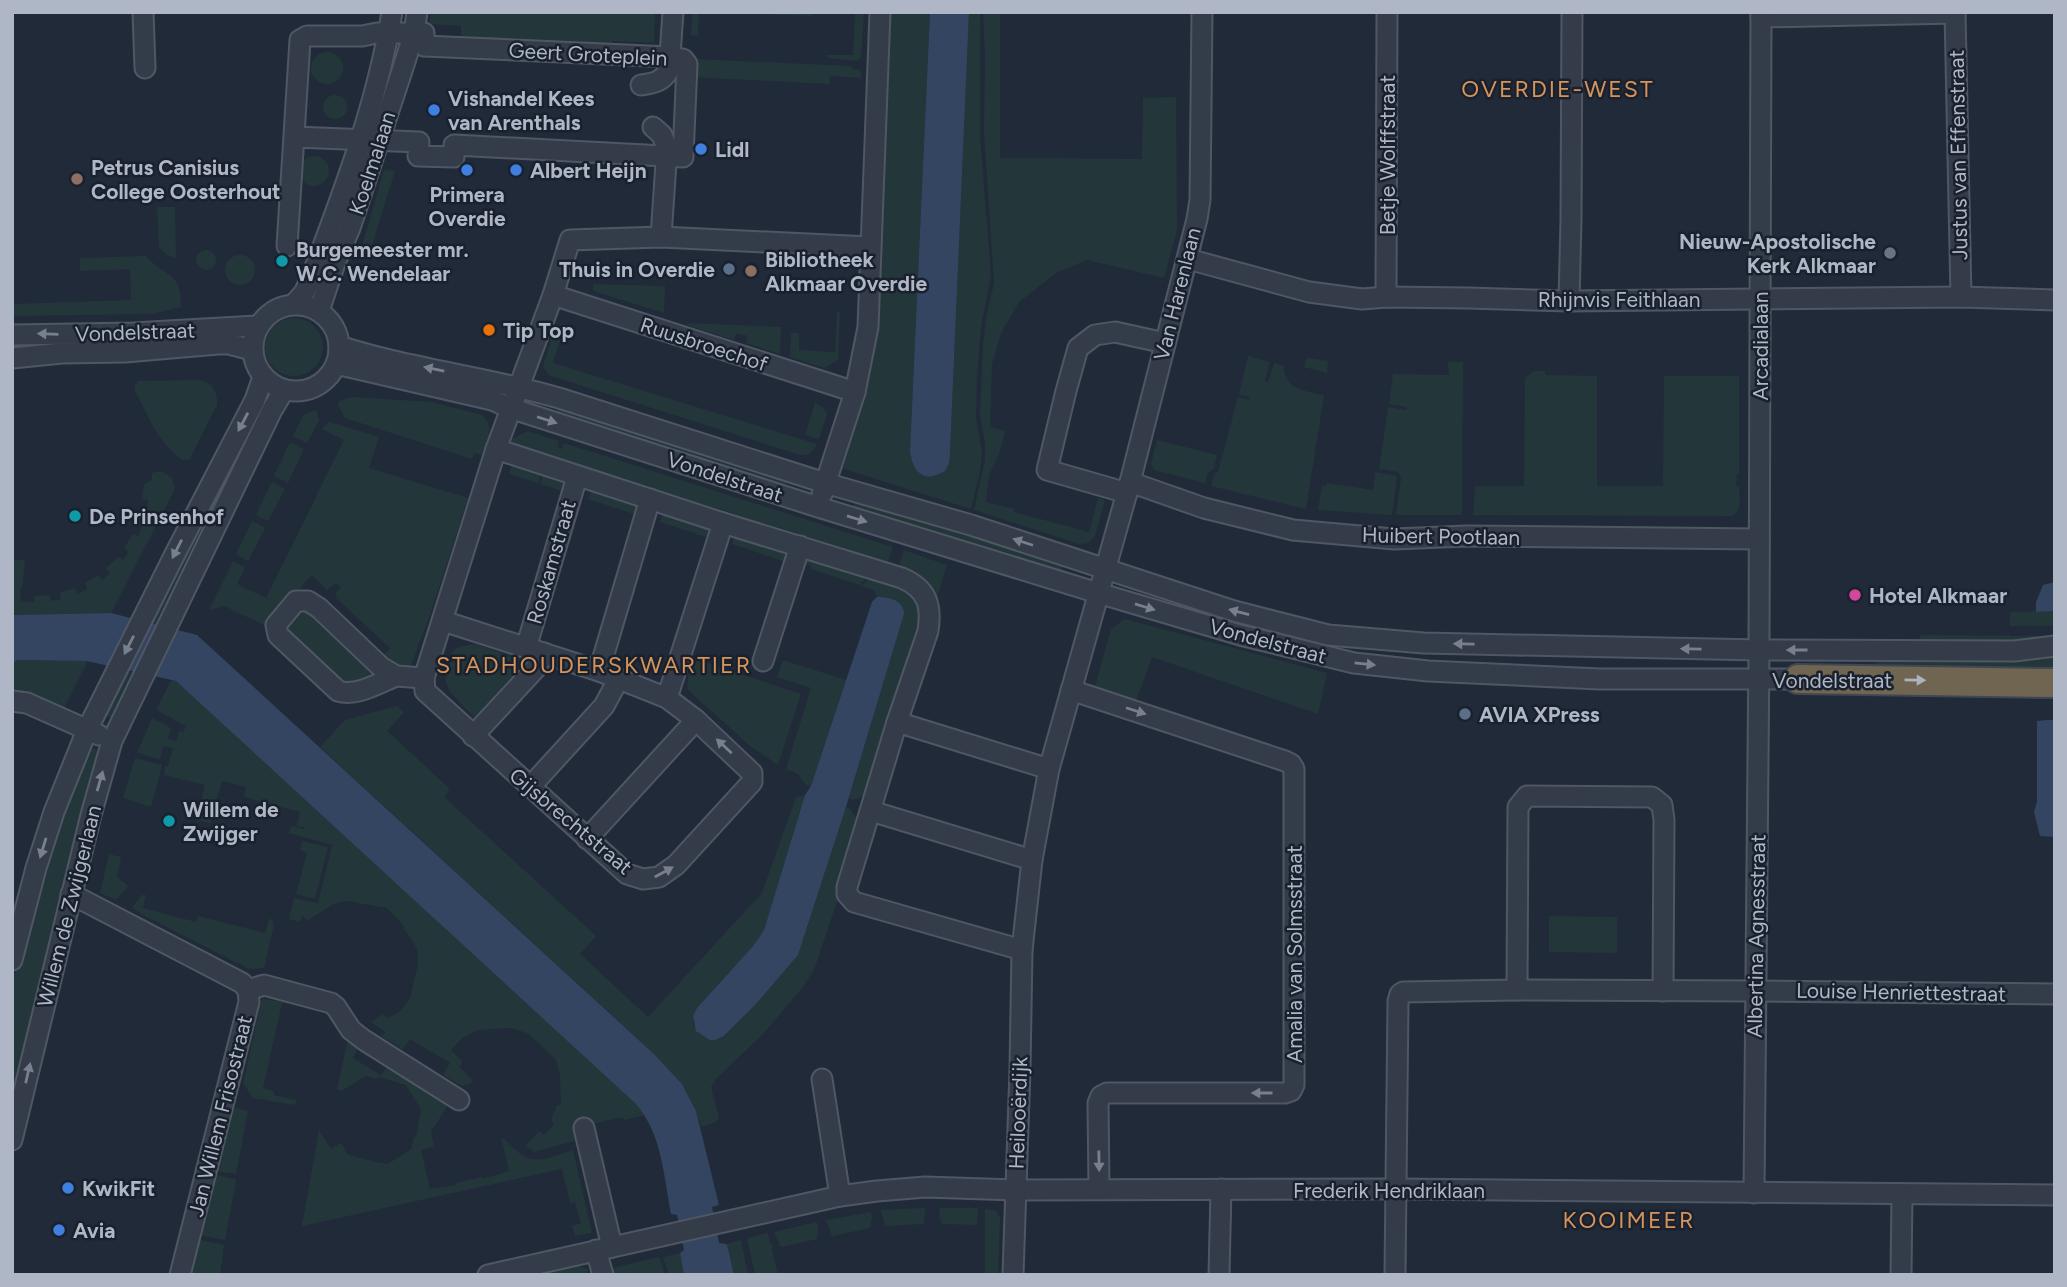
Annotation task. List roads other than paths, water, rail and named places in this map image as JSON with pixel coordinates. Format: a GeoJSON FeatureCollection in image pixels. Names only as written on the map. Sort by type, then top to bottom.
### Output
{"type":"FeatureCollection","features":[{"type":"Feature","properties":{"kind":"highway","name":"Vondelstraat"},"geometry":{"type":"LineString","coordinates":[[1798,679],[2055,684]]}},
{"type":"Feature","properties":{"kind":"street"},"geometry":{"type":"LineString","coordinates":[[143,12],[145,68]]}},
{"type":"Feature","properties":{"kind":"street","name":"Koelmalaan"},"geometry":{"type":"LineString","coordinates":[[319,311],[350,228],[371,140],[392,12]]}},
{"type":"Feature","properties":{"kind":"street","name":"Koelmalaan"},"geometry":{"type":"LineString","coordinates":[[294,304],[304,293],[371,140],[414,33],[417,12]]}},
{"type":"Feature","properties":{"kind":"street"},"geometry":{"type":"LineString","coordinates":[[641,85],[665,78],[669,70],[673,12]]}},
{"type":"Feature","properties":{"kind":"street"},"geometry":{"type":"LineString","coordinates":[[818,507],[855,392],[868,327],[880,12]]}},
{"type":"Feature","properties":{"kind":"street","name":"Van Harenlaan"},"geometry":{"type":"LineString","coordinates":[[1098,593],[1188,259],[1200,200],[1202,12]]}},
{"type":"Feature","properties":{"kind":"street","name":"Betje Wolffstraat"},"geometry":{"type":"LineString","coordinates":[[1386,297],[1387,12]]}},
{"type":"Feature","properties":{"kind":"street"},"geometry":{"type":"LineString","coordinates":[[1569,301],[1572,12]]}},
{"type":"Feature","properties":{"kind":"street"},"geometry":{"type":"LineString","coordinates":[[1761,15],[1955,13]]}},
{"type":"Feature","properties":{"kind":"street","name":"Justus van Effenstraat"},"geometry":{"type":"LineString","coordinates":[[1955,13],[1961,297]]}},
{"type":"Feature","properties":{"kind":"street","name":"Arcadialaan"},"geometry":{"type":"LineString","coordinates":[[1759,680],[1761,15]]}},
{"type":"Feature","properties":{"kind":"street"},"geometry":{"type":"LineString","coordinates":[[287,246],[300,40],[307,36],[414,33]]}},
{"type":"Feature","properties":{"kind":"street","name":"Geert Groteplein"},"geometry":{"type":"LineString","coordinates":[[414,33],[424,33],[424,46],[682,59],[687,64],[683,157],[667,156]]}},
{"type":"Feature","properties":{"kind":"street"},"geometry":{"type":"LineString","coordinates":[[653,127],[662,135],[667,148],[661,237]]}},
{"type":"Feature","properties":{"kind":"street"},"geometry":{"type":"LineString","coordinates":[[295,137],[419,142],[418,156],[454,157],[454,145],[667,156]]}},
{"type":"Feature","properties":{"kind":"street"},"geometry":{"type":"LineString","coordinates":[[396,676],[346,694],[338,691],[278,635],[276,625],[296,601],[307,601],[319,608],[381,667],[396,676],[424,678],[496,449],[521,387],[570,240],[661,237],[870,247]]}},
{"type":"Feature","properties":{"kind":"street","name":"Rhijnvis Feithlaan"},"geometry":{"type":"LineString","coordinates":[[1188,259],[1309,292],[1362,299],[1386,297],[1569,301],[1961,297],[2055,300]]}},
{"type":"Feature","properties":{"kind":"street","name":"Ruusbroechof"},"geometry":{"type":"LineString","coordinates":[[553,295],[855,392]]}},
{"type":"Feature","properties":{"kind":"street"},"geometry":{"type":"LineString","coordinates":[[294,304],[319,311],[334,327],[338,355],[330,375],[309,389],[296,391],[276,387],[263,377],[254,360],[253,338],[257,326],[274,310],[294,304]]}},
{"type":"Feature","properties":{"kind":"street","name":"Vondelstraat"},"geometry":{"type":"LineString","coordinates":[[12,335],[133,333],[257,326]]}},
{"type":"Feature","properties":{"kind":"street","name":"Huibert Pootlaan"},"geometry":{"type":"LineString","coordinates":[[1164,343],[1115,332],[1095,335],[1078,348],[1047,470],[1293,530],[1394,539],[1467,536],[1759,539]]}},
{"type":"Feature","properties":{"kind":"street","name":"Vondelstraat"},"geometry":{"type":"LineString","coordinates":[[12,358],[218,344],[252,350]]}},
{"type":"Feature","properties":{"kind":"street","name":"Vondelstraat"},"geometry":{"type":"LineString","coordinates":[[338,355],[360,353],[521,387],[825,483],[971,525],[1234,611],[1328,635],[1424,643],[1759,650],[2014,651],[2055,646]]}},
{"type":"Feature","properties":{"kind":"street","name":"Vondelstraat"},"geometry":{"type":"LineString","coordinates":[[338,355],[492,400],[818,507],[1098,593],[1240,635],[1354,663],[1428,671],[1587,678],[1798,679]]}},
{"type":"Feature","properties":{"kind":"street","name":"Willem de Zwijgerlaan"},"geometry":{"type":"LineString","coordinates":[[12,960],[54,812],[88,730],[255,400],[263,377]]}},
{"type":"Feature","properties":{"kind":"street","name":"Willem de Zwijgerlaan"},"geometry":{"type":"LineString","coordinates":[[12,1140],[71,894],[112,741],[284,390]]}},
{"type":"Feature","properties":{"kind":"street","name":"Vondelstraat"},"geometry":{"type":"LineString","coordinates":[[496,449],[917,584],[926,598],[930,615],[928,631],[897,722]]}},
{"type":"Feature","properties":{"kind":"street","name":"Roskamstraat"},"geometry":{"type":"LineString","coordinates":[[473,736],[536,668],[535,651],[577,477]]}},
{"type":"Feature","properties":{"kind":"street"},"geometry":{"type":"LineString","coordinates":[[598,671],[650,499]]}},
{"type":"Feature","properties":{"kind":"street"},"geometry":{"type":"LineString","coordinates":[[667,698],[723,523]]}},
{"type":"Feature","properties":{"kind":"street"},"geometry":{"type":"LineString","coordinates":[[762,661],[800,546]]}},
{"type":"Feature","properties":{"kind":"street","name":"Heilooërdijk"},"geometry":{"type":"LineString","coordinates":[[1013,1275],[1022,950],[1032,860],[1049,769],[1098,593]]}},
{"type":"Feature","properties":{"kind":"street","name":"Roskamstraat"},"geometry":{"type":"LineString","coordinates":[[443,621],[598,671],[667,698],[696,720],[752,773]]}},
{"type":"Feature","properties":{"kind":"street","name":"Gijsbrechtstraat"},"geometry":{"type":"LineString","coordinates":[[424,678],[425,691],[627,874],[643,878],[659,877],[676,865],[752,782],[752,773]]}},
{"type":"Feature","properties":{"kind":"street"},"geometry":{"type":"LineString","coordinates":[[530,787],[604,706],[618,680]]}},
{"type":"Feature","properties":{"kind":"street","name":"Albertina Agnesstraat"},"geometry":{"type":"LineString","coordinates":[[1754,1193],[1759,680]]}},
{"type":"Feature","properties":{"kind":"street","name":"Amalia van Solmsstraat"},"geometry":{"type":"LineString","coordinates":[[1071,690],[1285,761],[1294,769],[1294,1085],[1291,1091],[1285,1093],[1107,1093],[1101,1096],[1098,1103],[1099,1189]]}},
{"type":"Feature","properties":{"kind":"street"},"geometry":{"type":"LineString","coordinates":[[12,701],[27,703],[112,741]]}},
{"type":"Feature","properties":{"kind":"street"},"geometry":{"type":"LineString","coordinates":[[587,839],[696,720]]}},
{"type":"Feature","properties":{"kind":"street"},"geometry":{"type":"LineString","coordinates":[[1022,950],[854,902],[847,894],[847,887],[897,722],[1049,769]]}},
{"type":"Feature","properties":{"kind":"street"},"geometry":{"type":"LineString","coordinates":[[1395,1275],[1398,1001],[1400,994],[1407,991],[1517,990],[1518,807],[1527,796],[1652,797],[1662,805],[1663,991]]}},
{"type":"Feature","properties":{"kind":"street"},"geometry":{"type":"LineString","coordinates":[[871,811],[1032,860]]}},
{"type":"Feature","properties":{"kind":"street","name":"Jan Willem Frisostraat"},"geometry":{"type":"LineString","coordinates":[[71,894],[242,984],[248,990],[249,1002],[180,1275]]}},
{"type":"Feature","properties":{"kind":"street"},"geometry":{"type":"LineString","coordinates":[[248,990],[264,985],[331,1003],[351,1030],[364,1040],[459,1100]]}},
{"type":"Feature","properties":{"kind":"street","name":"Louise Henriettestraat"},"geometry":{"type":"LineString","coordinates":[[1517,990],[2055,994]]}},
{"type":"Feature","properties":{"kind":"street"},"geometry":{"type":"LineString","coordinates":[[822,1079],[840,1196]]}},
{"type":"Feature","properties":{"kind":"street"},"geometry":{"type":"LineString","coordinates":[[584,1128],[604,1249],[603,1275]]}},
{"type":"Feature","properties":{"kind":"street","name":"Frederik Hendriklaan"},"geometry":{"type":"LineString","coordinates":[[604,1249],[840,1196],[925,1187],[2055,1195]]}},
{"type":"Feature","properties":{"kind":"street"},"geometry":{"type":"LineString","coordinates":[[1219,1275],[1221,1189]]}},
{"type":"Feature","properties":{"kind":"street"},"geometry":{"type":"LineString","coordinates":[[1901,1275],[1902,1195]]}},
{"type":"Feature","properties":{"kind":"street"},"geometry":{"type":"LineString","coordinates":[[488,1275],[604,1249]]}},
{"type":"Feature","properties":{"kind":"water"},"geometry":{"type":"Polygon","coordinates":[[[930,12],[969,12],[949,463],[945,471],[925,476],[920,474],[914,465],[910,451],[930,12]]]}},
{"type":"Feature","properties":{"kind":"water"},"geometry":{"type":"Polygon","coordinates":[[[2055,582],[2055,611],[2036,612],[2036,602],[2043,585],[2055,582]]]}},
{"type":"Feature","properties":{"kind":"water"},"geometry":{"type":"Polygon","coordinates":[[[877,597],[899,602],[904,614],[798,955],[724,1036],[710,1040],[696,1031],[693,1016],[764,930],[805,795],[811,786],[872,602],[877,597]]]}},
{"type":"Feature","properties":{"kind":"water"},"geometry":{"type":"Polygon","coordinates":[[[111,613],[197,635],[655,1055],[682,1084],[696,1111],[719,1205],[712,1207],[719,1243],[727,1244],[734,1275],[684,1275],[680,1253],[684,1250],[677,1215],[671,1214],[660,1156],[651,1128],[635,1103],[176,681],[87,661],[17,660],[12,664],[12,615],[111,613]]]}},
{"type":"Feature","properties":{"kind":"water"},"geometry":{"type":"Polygon","coordinates":[[[2054,720],[2055,837],[2040,836],[2034,812],[2037,802],[2037,721],[2054,720]]]}},
{"type":"Feature","properties":{"kind":"place","name":"Vishandel Kees van Arenthals"},"geometry":{"type":"Point","coordinates":[434,110]}},
{"type":"Feature","properties":{"kind":"place","name":"Lidl"},"geometry":{"type":"Point","coordinates":[701,149]}},
{"type":"Feature","properties":{"kind":"place","name":"Primera Overdie"},"geometry":{"type":"Point","coordinates":[467,170]}},
{"type":"Feature","properties":{"kind":"place","name":"Albert Heijn"},"geometry":{"type":"Point","coordinates":[516,170]}},
{"type":"Feature","properties":{"kind":"place","name":"Petrus Canisius College Oosterhout"},"geometry":{"type":"Point","coordinates":[77,179]}},
{"type":"Feature","properties":{"kind":"place","name":"Nieuw-Apostolische Kerk Alkmaar"},"geometry":{"type":"Point","coordinates":[1890,253]}},
{"type":"Feature","properties":{"kind":"place","name":"Burgemeester mr. W.C. Wendelaar"},"geometry":{"type":"Point","coordinates":[282,261]}},
{"type":"Feature","properties":{"kind":"place","name":"Thuis in Overdie"},"geometry":{"type":"Point","coordinates":[729,269]}},
{"type":"Feature","properties":{"kind":"place","name":"Bibliotheek Alkmaar Overdie"},"geometry":{"type":"Point","coordinates":[751,271]}},
{"type":"Feature","properties":{"kind":"place","name":"Tip Top"},"geometry":{"type":"Point","coordinates":[489,330]}},
{"type":"Feature","properties":{"kind":"place","name":"De Prinsenhof"},"geometry":{"type":"Point","coordinates":[75,516]}},
{"type":"Feature","properties":{"kind":"place","name":"Hotel Alkmaar"},"geometry":{"type":"Point","coordinates":[1855,595]}},
{"type":"Feature","properties":{"kind":"place","name":"AVIA XPress"},"geometry":{"type":"Point","coordinates":[1465,714]}},
{"type":"Feature","properties":{"kind":"place","name":"Willem de Zwijger"},"geometry":{"type":"Point","coordinates":[169,821]}},
{"type":"Feature","properties":{"kind":"place","name":"KwikFit"},"geometry":{"type":"Point","coordinates":[68,1188]}},
{"type":"Feature","properties":{"kind":"place","name":"Avia"},"geometry":{"type":"Point","coordinates":[59,1230]}},
{"type":"Feature","properties":{"kind":"district","name":"OVERDIE-WEST"},"geometry":{"type":"Point","coordinates":[1558,89]}},
{"type":"Feature","properties":{"kind":"district","name":"STADHOUDERSKWARTIER"},"geometry":{"type":"Point","coordinates":[594,665]}},
{"type":"Feature","properties":{"kind":"district","name":"KOOIMEER"},"geometry":{"type":"Point","coordinates":[1629,1220]}}]}
